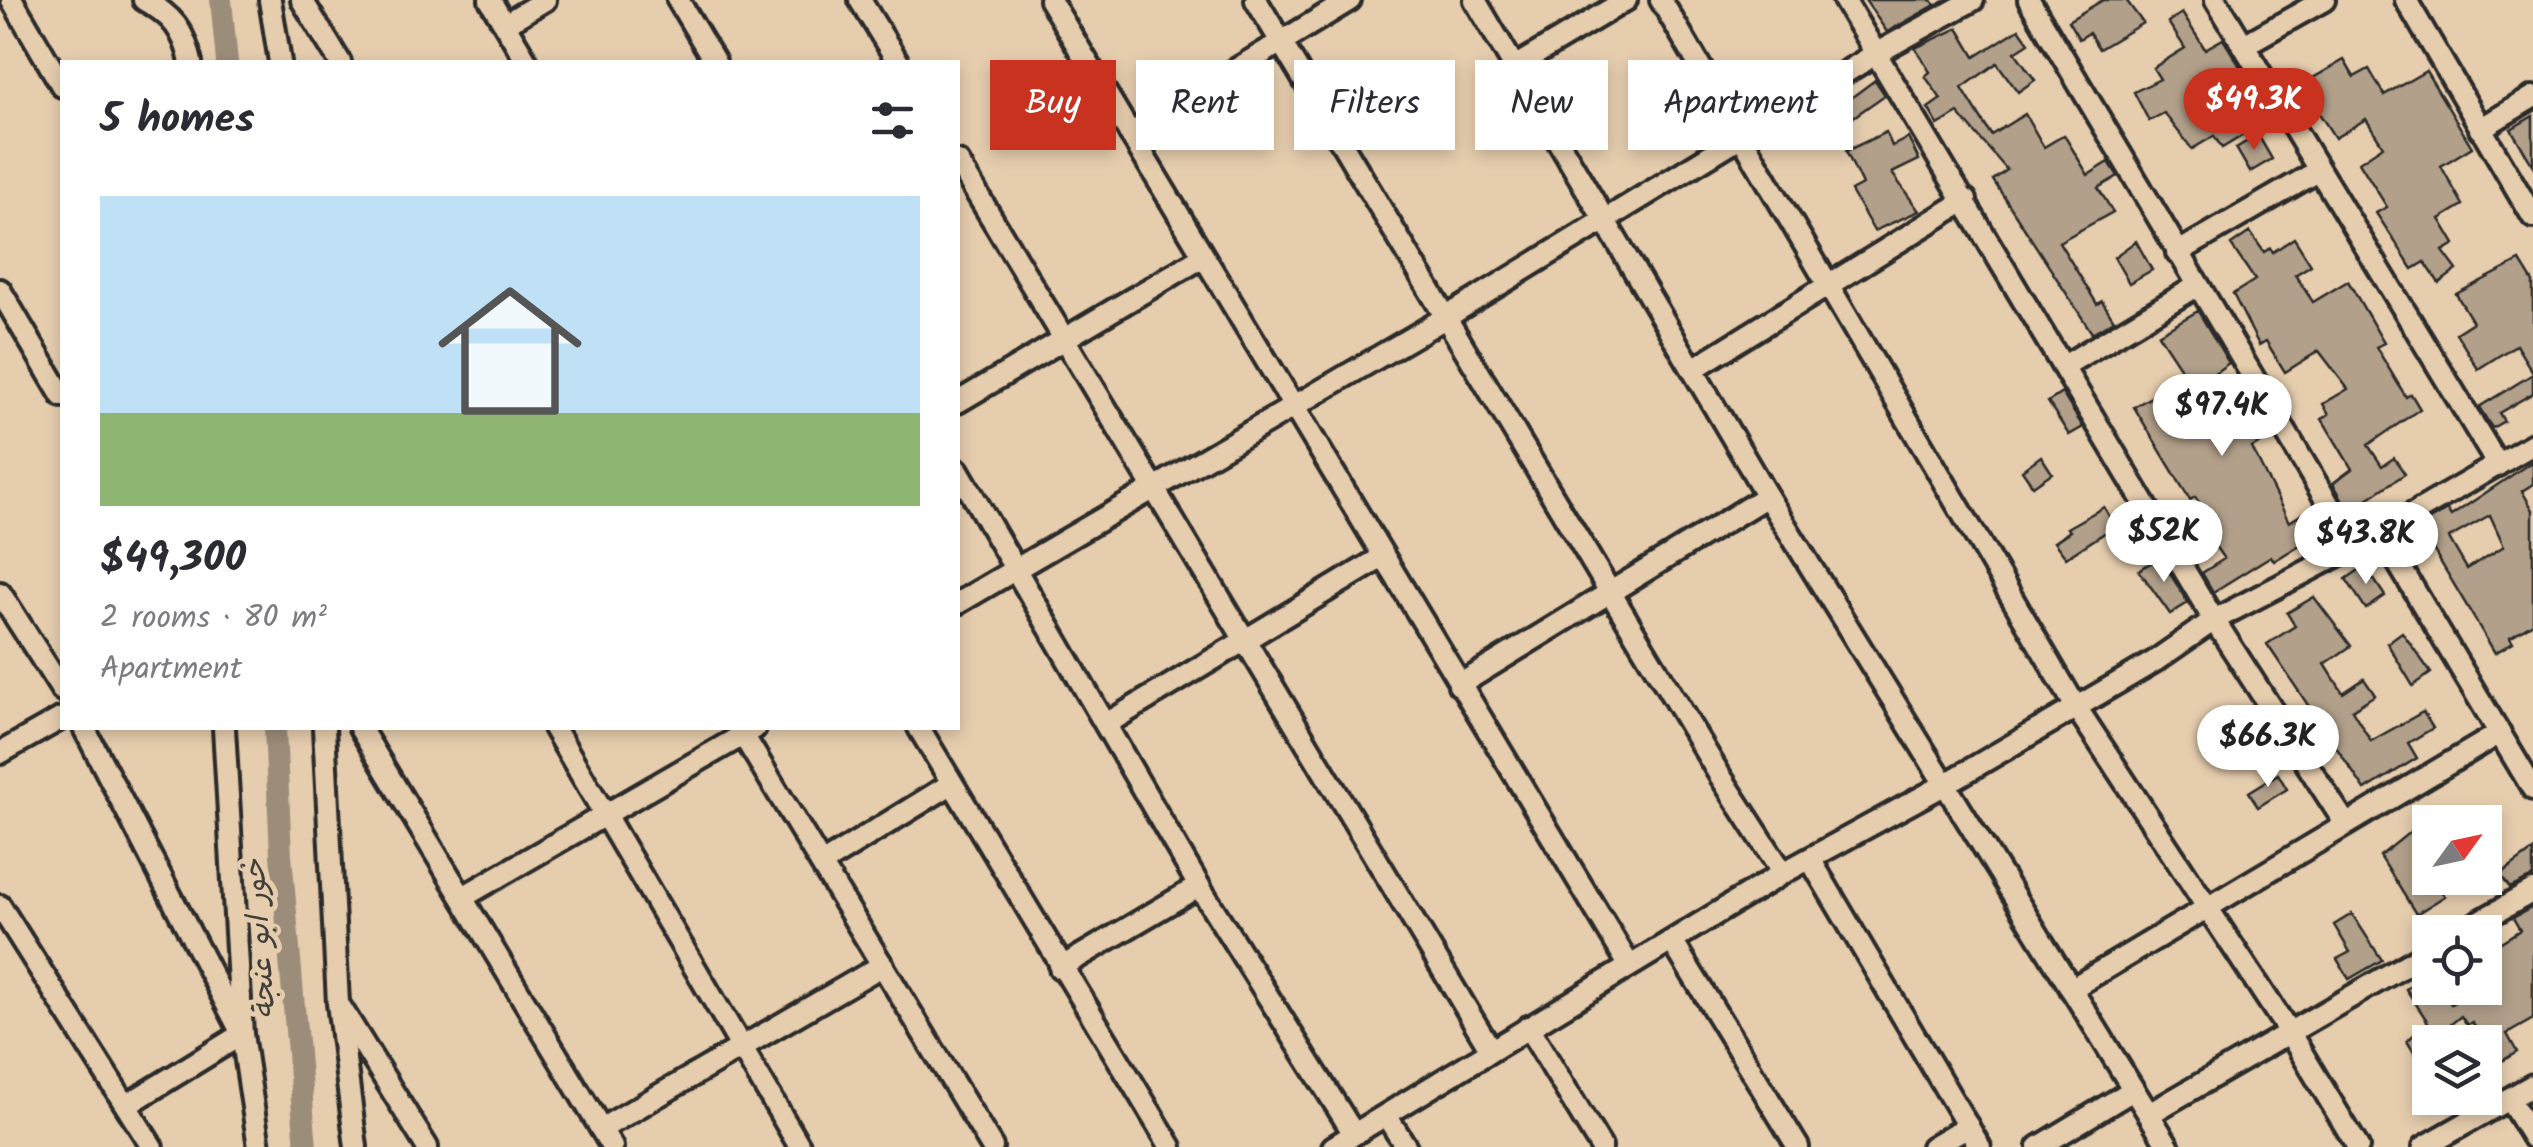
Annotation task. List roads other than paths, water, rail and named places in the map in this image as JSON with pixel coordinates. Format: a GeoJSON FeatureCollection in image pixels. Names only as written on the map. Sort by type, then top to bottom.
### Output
{"type":"FeatureCollection","features":[{"type":"Feature","properties":{"kind":"street"},"geometry":{"type":"LineString","coordinates":[[12,0],[60,83]]}},
{"type":"Feature","properties":{"kind":"street"},"geometry":{"type":"LineString","coordinates":[[144,0],[171,15],[187,43],[191,60]]}},
{"type":"Feature","properties":{"kind":"street"},"geometry":{"type":"LineString","coordinates":[[270,0],[280,60]]}},
{"type":"Feature","properties":{"kind":"street"},"geometry":{"type":"LineString","coordinates":[[302,0],[339,60]]}},
{"type":"Feature","properties":{"kind":"street"},"geometry":{"type":"LineString","coordinates":[[490,0],[526,60]]}},
{"type":"Feature","properties":{"kind":"street"},"geometry":{"type":"LineString","coordinates":[[505,24],[545,0]]}},
{"type":"Feature","properties":{"kind":"street"},"geometry":{"type":"LineString","coordinates":[[678,0],[715,60]]}},
{"type":"Feature","properties":{"kind":"street"},"geometry":{"type":"LineString","coordinates":[[860,0],[897,60]]}},
{"type":"Feature","properties":{"kind":"street"},"geometry":{"type":"LineString","coordinates":[[1050,0],[1628,966]]}},
{"type":"Feature","properties":{"kind":"street"},"geometry":{"type":"LineString","coordinates":[[1256,0],[1783,873]]}},
{"type":"Feature","properties":{"kind":"street"},"geometry":{"type":"LineString","coordinates":[[1130,134],[1350,0]]}},
{"type":"Feature","properties":{"kind":"street"},"geometry":{"type":"LineString","coordinates":[[1475,0],[1512,60]]}},
{"type":"Feature","properties":{"kind":"street"},"geometry":{"type":"LineString","coordinates":[[1526,60],[1626,0]]}},
{"type":"Feature","properties":{"kind":"street"},"geometry":{"type":"LineString","coordinates":[[1661,0],[1695,60]]}},
{"type":"Feature","properties":{"kind":"street"},"geometry":{"type":"LineString","coordinates":[[1844,0],[2214,620],[2345,822]]}},
{"type":"Feature","properties":{"kind":"street"},"geometry":{"type":"LineString","coordinates":[[1853,68],[1973,0]]}},
{"type":"Feature","properties":{"kind":"street"},"geometry":{"type":"LineString","coordinates":[[2029,0],[2354,547]]}},
{"type":"Feature","properties":{"kind":"street"},"geometry":{"type":"LineString","coordinates":[[2216,0],[2498,465]]}},
{"type":"Feature","properties":{"kind":"street"},"geometry":{"type":"LineString","coordinates":[[2244,44],[2324,0]]}},
{"type":"Feature","properties":{"kind":"street"},"geometry":{"type":"LineString","coordinates":[[2406,0],[2533,216]]}},
{"type":"Feature","properties":{"kind":"street"},"geometry":{"type":"LineString","coordinates":[[2480,129],[2533,97]]}},
{"type":"Feature","properties":{"kind":"street"},"geometry":{"type":"LineString","coordinates":[[1565,150],[1767,496],[2169,1147]]}},
{"type":"Feature","properties":{"kind":"street"},"geometry":{"type":"LineString","coordinates":[[960,603],[1445,318],[1719,150]]}},
{"type":"Feature","properties":{"kind":"street"},"geometry":{"type":"LineString","coordinates":[[1746,150],[2076,707],[2289,1032],[2358,1147]]}},
{"type":"Feature","properties":{"kind":"street"},"geometry":{"type":"LineString","coordinates":[[960,171],[1491,1050]]}},
{"type":"Feature","properties":{"kind":"street"},"geometry":{"type":"LineString","coordinates":[[2177,253],[2318,171]]}},
{"type":"Feature","properties":{"kind":"street"},"geometry":{"type":"LineString","coordinates":[[1693,369],[1828,289],[1966,200]]}},
{"type":"Feature","properties":{"kind":"street"},"geometry":{"type":"LineString","coordinates":[[960,401],[1201,258]]}},
{"type":"Feature","properties":{"kind":"street"},"geometry":{"type":"LineString","coordinates":[[2064,366],[2197,286]]}},
{"type":"Feature","properties":{"kind":"street"},"geometry":{"type":"LineString","coordinates":[[0,290],[8,324],[60,393]]}},
{"type":"Feature","properties":{"kind":"street"},"geometry":{"type":"LineString","coordinates":[[1333,1147],[1783,873],[1944,785],[2214,620],[2380,533],[2533,444]]}},
{"type":"Feature","properties":{"kind":"street"},"geometry":{"type":"LineString","coordinates":[[960,474],[1199,886],[1354,1134]]}},
{"type":"Feature","properties":{"kind":"street"},"geometry":{"type":"LineString","coordinates":[[1459,685],[1767,496]]}},
{"type":"Feature","properties":{"kind":"street"},"geometry":{"type":"LineString","coordinates":[[2380,533],[2533,789]]}},
{"type":"Feature","properties":{"kind":"street"},"geometry":{"type":"LineString","coordinates":[[1106,724],[1381,558]]}},
{"type":"Feature","properties":{"kind":"street"},"geometry":{"type":"LineString","coordinates":[[0,593],[60,687]]}},
{"type":"Feature","properties":{"kind":"street"},"geometry":{"type":"LineString","coordinates":[[0,753],[60,719]]}},
{"type":"Feature","properties":{"kind":"street"},"geometry":{"type":"LineString","coordinates":[[85,730],[242,1034]]}},
{"type":"Feature","properties":{"kind":"street"},"geometry":{"type":"LineString","coordinates":[[224,730],[242,1034],[258,1147]]}},
{"type":"Feature","properties":{"kind":"street"},"geometry":{"type":"LineString","coordinates":[[324,730],[338,1003],[356,1147]]}},
{"type":"Feature","properties":{"kind":"street"},"geometry":{"type":"LineString","coordinates":[[361,730],[607,1138],[743,1048],[883,965]]}},
{"type":"Feature","properties":{"kind":"street"},"geometry":{"type":"LineString","coordinates":[[555,730],[800,1147]]}},
{"type":"Feature","properties":{"kind":"street"},"geometry":{"type":"LineString","coordinates":[[464,897],[605,817],[746,730],[992,1147]]}},
{"type":"Feature","properties":{"kind":"street"},"geometry":{"type":"LineString","coordinates":[[920,730],[1060,968],[1172,1147]]}},
{"type":"Feature","properties":{"kind":"street"},"geometry":{"type":"LineString","coordinates":[[2072,988],[2500,733]]}},
{"type":"Feature","properties":{"kind":"street"},"geometry":{"type":"LineString","coordinates":[[822,862],[951,784]]}},
{"type":"Feature","properties":{"kind":"street"},"geometry":{"type":"LineString","coordinates":[[1810,859],[1980,1147]]}},
{"type":"Feature","properties":{"kind":"street"},"geometry":{"type":"LineString","coordinates":[[1060,968],[1199,886]]}},
{"type":"Feature","properties":{"kind":"street"},"geometry":{"type":"LineString","coordinates":[[2491,915],[2533,891]]}},
{"type":"Feature","properties":{"kind":"street"},"geometry":{"type":"LineString","coordinates":[[0,906],[7,933],[152,1147]]}},
{"type":"Feature","properties":{"kind":"street"},"geometry":{"type":"LineString","coordinates":[[1672,941],[1798,1147]]}},
{"type":"Feature","properties":{"kind":"street"},"geometry":{"type":"LineString","coordinates":[[2149,1114],[2412,960]]}},
{"type":"Feature","properties":{"kind":"street"},"geometry":{"type":"LineString","coordinates":[[338,1003],[427,1147]]}},
{"type":"Feature","properties":{"kind":"street"},"geometry":{"type":"LineString","coordinates":[[1528,1028],[1600,1147]]}},
{"type":"Feature","properties":{"kind":"street"},"geometry":{"type":"LineString","coordinates":[[126,1105],[242,1034]]}},
{"type":"Feature","properties":{"kind":"street"},"geometry":{"type":"LineString","coordinates":[[2424,1147],[2533,1085]]}},
{"type":"Feature","properties":{"kind":"street"},"geometry":{"type":"LineString","coordinates":[[2039,1147],[2133,1090]]}},
{"type":"Feature","properties":{"kind":"street"},"geometry":{"type":"LineString","coordinates":[[2509,1099],[2533,1138]]}},
{"type":"Feature","properties":{"kind":"street"},"geometry":{"type":"LineString","coordinates":[[1386,1114],[1406,1147]]}},
{"type":"Feature","properties":{"kind":"street"},"geometry":{"type":"LineString","coordinates":[[1932,1147],[1968,1126]]}},
{"type":"Feature","properties":{"kind":"waterway","name":"خور ابو عنجة"},"geometry":{"type":"LineString","coordinates":[[221,0],[227,60]]}},
{"type":"Feature","properties":{"kind":"waterway","name":"خور ابو عنجة"},"geometry":{"type":"LineString","coordinates":[[275,730],[281,855],[306,1147]]}}]}
